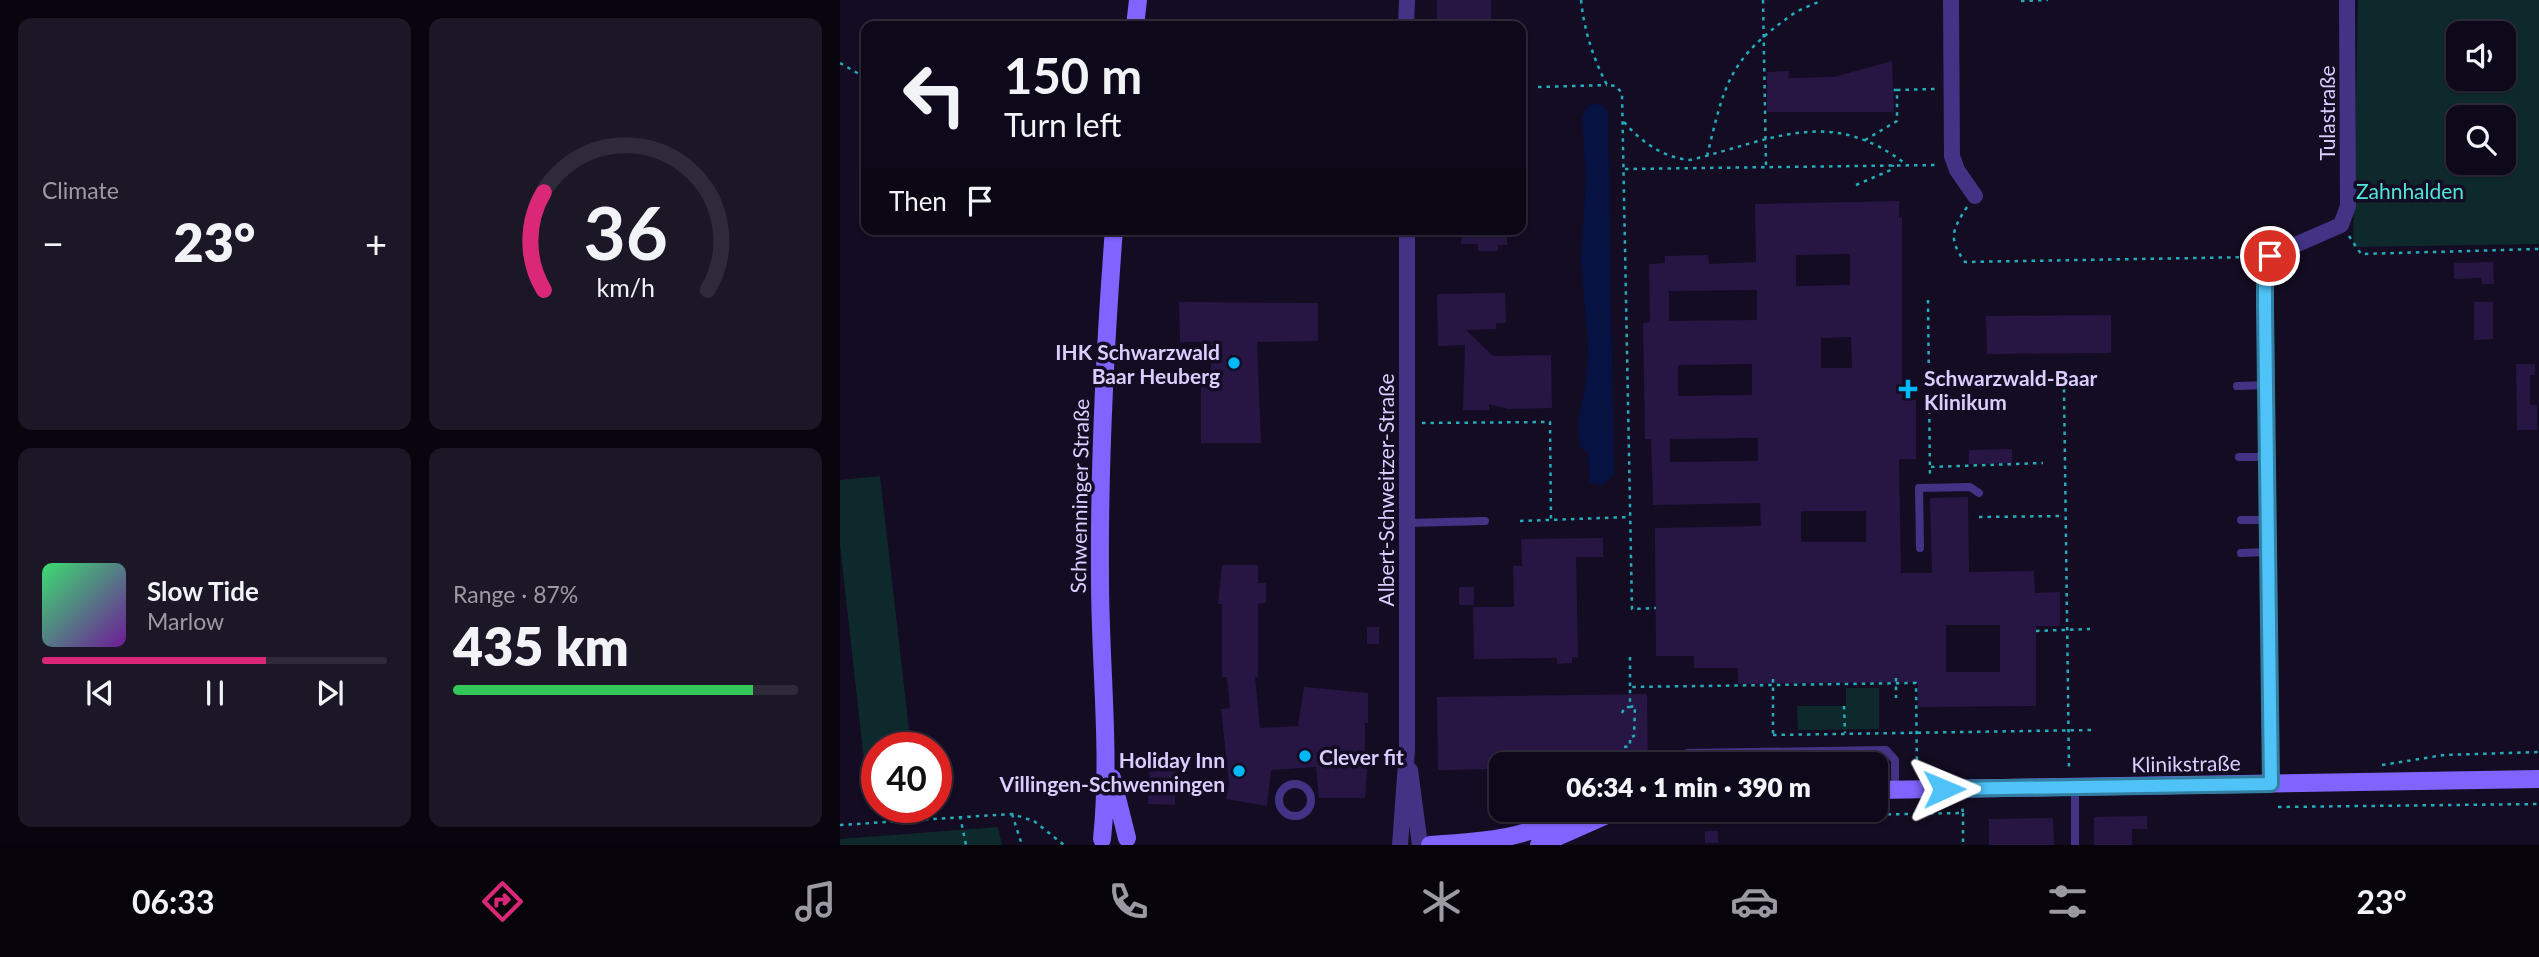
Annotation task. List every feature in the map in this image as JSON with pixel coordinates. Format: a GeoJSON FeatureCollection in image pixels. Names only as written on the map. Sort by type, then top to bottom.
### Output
{"type":"FeatureCollection","features":[{"type":"Feature","properties":{"kind":"street"},"geometry":{"type":"LineString","coordinates":[[1136,21],[1138,0]]}},
{"type":"Feature","properties":{"kind":"street"},"geometry":{"type":"LineString","coordinates":[[1406,21],[1407,0]]}},
{"type":"Feature","properties":{"kind":"street"},"geometry":{"type":"LineString","coordinates":[[1951,0],[1952,156],[1975,196]]}},
{"type":"Feature","properties":{"kind":"street","name":"Tulastraße"},"geometry":{"type":"LineString","coordinates":[[2342,225],[2348,206],[2347,0]]}},
{"type":"Feature","properties":{"kind":"street"},"geometry":{"type":"LineString","coordinates":[[2271,784],[2265,270],[2270,256],[2342,225]]}},
{"type":"Feature","properties":{"kind":"street","name":"Schwenninger Straße"},"geometry":{"type":"LineString","coordinates":[[1097,842],[1108,765],[1100,582],[1100,460],[1114,235]]}},
{"type":"Feature","properties":{"kind":"street","name":"Albert-Schweitzer-Straße"},"geometry":{"type":"LineString","coordinates":[[1400,845],[1407,750],[1407,235]]}},
{"type":"Feature","properties":{"kind":"street","name":"Albert-Schweitzer-Straße"},"geometry":{"type":"LineString","coordinates":[[1407,750],[1420,845]]}},
{"type":"Feature","properties":{"kind":"street","name":"Schwenninger Straße"},"geometry":{"type":"LineString","coordinates":[[1108,765],[1134,841]]}},
{"type":"Feature","properties":{"kind":"street","name":"Klinikstraße"},"geometry":{"type":"LineString","coordinates":[[1888,789],[2539,779]]}},
{"type":"Feature","properties":{"kind":"street"},"geometry":{"type":"LineString","coordinates":[[1430,845],[1520,836],[1556,822]]}},
{"type":"Feature","properties":{"kind":"street"},"geometry":{"type":"LineString","coordinates":[[1539,845],[1600,822]]}},
{"type":"Feature","properties":{"kind":"street"},"geometry":{"type":"LineString","coordinates":[[1097,842],[1134,841]]}},
{"type":"Feature","properties":{"kind":"lane"},"geometry":{"type":"LineString","coordinates":[[2237,386],[2267,386]]}},
{"type":"Feature","properties":{"kind":"lane"},"geometry":{"type":"LineString","coordinates":[[2239,457],[2268,457]]}},
{"type":"Feature","properties":{"kind":"lane"},"geometry":{"type":"LineString","coordinates":[[1920,548],[1919,488],[1969,487],[1979,493]]}},
{"type":"Feature","properties":{"kind":"lane"},"geometry":{"type":"LineString","coordinates":[[2241,520],[2266,520]]}},
{"type":"Feature","properties":{"kind":"lane"},"geometry":{"type":"LineString","coordinates":[[1406,523],[1485,522]]}},
{"type":"Feature","properties":{"kind":"lane"},"geometry":{"type":"LineString","coordinates":[[2241,553],[2267,552]]}},
{"type":"Feature","properties":{"kind":"lane"},"geometry":{"type":"LineString","coordinates":[[1754,752],[1888,752]]}},
{"type":"Feature","properties":{"kind":"lane"},"geometry":{"type":"LineString","coordinates":[[1888,752],[1895,760],[1895,789]]}},
{"type":"Feature","properties":{"kind":"lane"},"geometry":{"type":"LineString","coordinates":[[1302,785],[1311,797],[1309,807],[1301,815],[1286,813],[1279,804],[1280,793],[1287,786],[1302,785]]}},
{"type":"Feature","properties":{"kind":"lane"},"geometry":{"type":"LineString","coordinates":[[2075,787],[2075,845]]}},
{"type":"Feature","properties":{"kind":"path"},"geometry":{"type":"LineString","coordinates":[[1581,0],[1586,34],[1607,85]]}},
{"type":"Feature","properties":{"kind":"path"},"geometry":{"type":"LineString","coordinates":[[1763,0],[1766,165]]}},
{"type":"Feature","properties":{"kind":"path"},"geometry":{"type":"LineString","coordinates":[[1707,156],[1722,95],[1739,61],[1763,37],[1795,13],[1822,0]]}},
{"type":"Feature","properties":{"kind":"path"},"geometry":{"type":"LineString","coordinates":[[2021,1],[2048,0]]}},
{"type":"Feature","properties":{"kind":"path"},"geometry":{"type":"LineString","coordinates":[[840,63],[861,75]]}},
{"type":"Feature","properties":{"kind":"path"},"geometry":{"type":"LineString","coordinates":[[1538,87],[1607,85],[1616,86],[1622,93],[1632,609],[1656,608]]}},
{"type":"Feature","properties":{"kind":"path"},"geometry":{"type":"LineString","coordinates":[[1866,140],[1897,121],[1895,90],[1935,89]]}},
{"type":"Feature","properties":{"kind":"path"},"geometry":{"type":"LineString","coordinates":[[1624,122],[1657,151],[1676,159],[1707,156],[1765,138],[1826,131],[1854,135],[1866,140],[1887,150],[1907,165]]}},
{"type":"Feature","properties":{"kind":"path"},"geometry":{"type":"LineString","coordinates":[[1625,169],[1766,165],[1937,165]]}},
{"type":"Feature","properties":{"kind":"path"},"geometry":{"type":"LineString","coordinates":[[1856,185],[1893,169],[1893,165]]}},
{"type":"Feature","properties":{"kind":"path"},"geometry":{"type":"LineString","coordinates":[[1975,196],[1954,232],[1954,247],[1965,262],[2270,256]]}},
{"type":"Feature","properties":{"kind":"path"},"geometry":{"type":"LineString","coordinates":[[2342,225],[2361,254],[2539,249]]}},
{"type":"Feature","properties":{"kind":"path"},"geometry":{"type":"LineString","coordinates":[[1091,235],[1096,239]]}},
{"type":"Feature","properties":{"kind":"path"},"geometry":{"type":"LineString","coordinates":[[1928,300],[1930,488]]}},
{"type":"Feature","properties":{"kind":"path"},"geometry":{"type":"LineString","coordinates":[[2064,389],[2069,768]]}},
{"type":"Feature","properties":{"kind":"path"},"geometry":{"type":"LineString","coordinates":[[1422,423],[1550,422],[1551,520]]}},
{"type":"Feature","properties":{"kind":"path"},"geometry":{"type":"LineString","coordinates":[[1930,467],[2043,463]]}},
{"type":"Feature","properties":{"kind":"path"},"geometry":{"type":"LineString","coordinates":[[1979,517],[2064,516]]}},
{"type":"Feature","properties":{"kind":"path"},"geometry":{"type":"LineString","coordinates":[[1520,521],[1630,517]]}},
{"type":"Feature","properties":{"kind":"path"},"geometry":{"type":"LineString","coordinates":[[2036,631],[2090,629]]}},
{"type":"Feature","properties":{"kind":"path"},"geometry":{"type":"LineString","coordinates":[[1630,657],[1630,707]]}},
{"type":"Feature","properties":{"kind":"path"},"geometry":{"type":"LineString","coordinates":[[1896,678],[1896,698]]}},
{"type":"Feature","properties":{"kind":"path"},"geometry":{"type":"LineString","coordinates":[[1773,679],[1773,743]]}},
{"type":"Feature","properties":{"kind":"path"},"geometry":{"type":"LineString","coordinates":[[1835,679],[1835,684]]}},
{"type":"Feature","properties":{"kind":"path"},"geometry":{"type":"LineString","coordinates":[[1630,687],[1916,683],[1917,771]]}},
{"type":"Feature","properties":{"kind":"path"},"geometry":{"type":"LineString","coordinates":[[1622,713],[1625,707],[1635,706],[1634,736],[1630,737],[1630,746],[1623,747]]}},
{"type":"Feature","properties":{"kind":"path"},"geometry":{"type":"LineString","coordinates":[[1844,706],[1845,733]]}},
{"type":"Feature","properties":{"kind":"path"},"geometry":{"type":"LineString","coordinates":[[1773,735],[2092,730]]}},
{"type":"Feature","properties":{"kind":"path"},"geometry":{"type":"LineString","coordinates":[[2374,766],[2444,755],[2539,752]]}},
{"type":"Feature","properties":{"kind":"path"},"geometry":{"type":"LineString","coordinates":[[1961,789],[1963,845]]}},
{"type":"Feature","properties":{"kind":"path"},"geometry":{"type":"LineString","coordinates":[[2277,807],[2539,804]]}},
{"type":"Feature","properties":{"kind":"path"},"geometry":{"type":"LineString","coordinates":[[1888,814],[1963,813]]}},
{"type":"Feature","properties":{"kind":"path"},"geometry":{"type":"LineString","coordinates":[[1012,814],[1022,845]]}},
{"type":"Feature","properties":{"kind":"path"},"geometry":{"type":"LineString","coordinates":[[840,825],[1012,814],[1034,821],[1064,845]]}},
{"type":"Feature","properties":{"kind":"path"},"geometry":{"type":"LineString","coordinates":[[960,816],[966,845]]}},
{"type":"Feature","properties":{"kind":"green space","name":"Zahnhalden"},"geometry":{"type":"Polygon","coordinates":[[[2358,0],[2539,0],[2539,244],[2353,247],[2358,0]]]}},
{"type":"Feature","properties":{"kind":"green space"},"geometry":{"type":"Polygon","coordinates":[[[880,476],[909,732],[861,733],[840,545],[840,480],[880,476]]]}},
{"type":"Feature","properties":{"kind":"green space"},"geometry":{"type":"Polygon","coordinates":[[[1846,688],[1879,688],[1879,729],[1798,730],[1797,706],[1846,706],[1846,688]]]}},
{"type":"Feature","properties":{"kind":"green space"},"geometry":{"type":"Polygon","coordinates":[[[998,827],[1002,845],[840,845],[840,839],[998,827]]]}},
{"type":"Feature","properties":{"kind":"shaded area"},"geometry":{"type":"Polygon","coordinates":[[[1589,105],[1604,106],[1608,112],[1614,474],[1603,485],[1589,483],[1588,453],[1580,446],[1578,421],[1586,383],[1588,348],[1581,259],[1586,178],[1582,117],[1589,105]]]}},
{"type":"Feature","properties":{"kind":"building"},"geometry":{"type":"Polygon","coordinates":[[[1437,0],[1491,0],[1491,21],[1437,21],[1437,0]]]}},
{"type":"Feature","properties":{"kind":"building"},"geometry":{"type":"Polygon","coordinates":[[[1892,61],[1894,112],[1767,112],[1767,72],[1789,71],[1788,78],[1834,77],[1892,61]]]}},
{"type":"Feature","properties":{"kind":"building"},"geometry":{"type":"Polygon","coordinates":[[[1899,201],[1899,218],[1902,217],[1902,400],[1916,400],[1916,459],[1899,459],[1901,573],[1932,573],[1930,498],[1968,497],[1969,572],[2034,571],[2035,593],[2060,592],[2060,626],[2036,626],[2036,706],[1918,707],[1918,682],[1738,684],[1738,668],[1694,668],[1694,656],[1656,656],[1655,528],[1761,526],[1760,503],[1653,505],[1651,439],[1645,439],[1643,323],[1650,322],[1649,264],[1665,263],[1665,256],[1708,255],[1709,264],[1756,262],[1755,204],[1899,201]],[[1850,254],[1796,255],[1796,286],[1850,285],[1850,254]],[[1757,290],[1669,291],[1669,321],[1757,320],[1757,290]],[[1851,337],[1821,338],[1821,368],[1852,368],[1851,337]],[[1752,364],[1678,365],[1678,396],[1752,395],[1752,364]],[[1758,438],[1670,439],[1670,462],[1758,461],[1758,438]],[[1801,511],[1801,542],[1866,542],[1866,511],[1801,511]],[[1946,625],[1946,672],[2000,672],[2000,625],[1946,625]]]}},
{"type":"Feature","properties":{"kind":"building"},"geometry":{"type":"Polygon","coordinates":[[[1462,235],[1507,235],[1507,245],[1498,245],[1498,251],[1478,251],[1478,244],[1461,244],[1462,235]]]}},
{"type":"Feature","properties":{"kind":"building"},"geometry":{"type":"Polygon","coordinates":[[[2493,262],[2494,284],[2482,284],[2481,278],[2454,279],[2454,263],[2493,262]]]}},
{"type":"Feature","properties":{"kind":"building"},"geometry":{"type":"Polygon","coordinates":[[[1505,293],[1506,323],[1496,323],[1496,329],[1466,330],[1493,356],[1551,355],[1552,408],[1508,409],[1489,404],[1489,410],[1463,410],[1465,345],[1438,346],[1437,294],[1505,293]]]}},
{"type":"Feature","properties":{"kind":"building","name":"IHK Schwarzwald Baar Heuberg"},"geometry":{"type":"Polygon","coordinates":[[[1179,302],[1318,303],[1318,341],[1257,342],[1261,443],[1201,443],[1201,383],[1211,383],[1211,342],[1180,342],[1179,302]]]}},
{"type":"Feature","properties":{"kind":"building"},"geometry":{"type":"Polygon","coordinates":[[[2474,302],[2493,302],[2493,339],[2474,340],[2474,302]]]}},
{"type":"Feature","properties":{"kind":"building"},"geometry":{"type":"Polygon","coordinates":[[[2111,315],[2111,353],[1987,354],[1986,316],[2111,315]]]}},
{"type":"Feature","properties":{"kind":"building"},"geometry":{"type":"Polygon","coordinates":[[[2516,364],[2535,364],[2535,375],[2530,375],[2530,405],[2537,405],[2537,430],[2517,430],[2516,364]]]}},
{"type":"Feature","properties":{"kind":"building"},"geometry":{"type":"Polygon","coordinates":[[[2012,449],[2012,463],[1969,464],[1969,450],[2012,449]]]}},
{"type":"Feature","properties":{"kind":"building"},"geometry":{"type":"Polygon","coordinates":[[[1603,538],[1603,557],[1576,557],[1578,658],[1572,657],[1572,663],[1557,664],[1557,658],[1474,659],[1473,607],[1514,607],[1513,566],[1522,566],[1521,539],[1603,538]]]}},
{"type":"Feature","properties":{"kind":"building"},"geometry":{"type":"Polygon","coordinates":[[[1222,565],[1258,565],[1258,583],[1266,583],[1266,603],[1258,604],[1258,677],[1255,677],[1260,728],[1298,726],[1304,687],[1368,693],[1368,723],[1365,723],[1365,759],[1368,759],[1365,798],[1319,798],[1316,767],[1271,770],[1267,806],[1226,799],[1229,783],[1221,709],[1230,708],[1227,677],[1222,677],[1222,604],[1218,604],[1222,565]]]}},
{"type":"Feature","properties":{"kind":"building"},"geometry":{"type":"Polygon","coordinates":[[[1459,587],[1474,587],[1474,605],[1459,605],[1459,587]]]}},
{"type":"Feature","properties":{"kind":"building"},"geometry":{"type":"Polygon","coordinates":[[[1367,627],[1379,627],[1379,644],[1367,644],[1367,627]]]}},
{"type":"Feature","properties":{"kind":"building"},"geometry":{"type":"Polygon","coordinates":[[[1647,694],[1648,752],[1489,752],[1489,769],[1438,770],[1437,697],[1647,694]]]}},
{"type":"Feature","properties":{"kind":"building"},"geometry":{"type":"Polygon","coordinates":[[[1150,759],[1176,761],[1175,805],[1148,804],[1150,759]]]}},
{"type":"Feature","properties":{"kind":"building"},"geometry":{"type":"Polygon","coordinates":[[[2147,816],[2147,829],[2132,829],[2132,845],[2094,845],[2094,817],[2147,816]]]}},
{"type":"Feature","properties":{"kind":"building"},"geometry":{"type":"Polygon","coordinates":[[[2053,818],[2054,845],[1989,845],[1989,819],[2053,818]]]}},
{"type":"Feature","properties":{"kind":"building"},"geometry":{"type":"Polygon","coordinates":[[[1705,831],[1718,831],[1718,843],[1705,843],[1705,831]]]}},
{"type":"Feature","properties":{"kind":"place","name":"IHK Schwarzwald Baar Heuberg"},"geometry":{"type":"Point","coordinates":[1234,363]}},
{"type":"Feature","properties":{"kind":"place","name":"Schwarzwald-Baar Klinikum"},"geometry":{"type":"Point","coordinates":[1908,389]}},
{"type":"Feature","properties":{"kind":"place","name":"Clever fit"},"geometry":{"type":"Point","coordinates":[1305,756]}},
{"type":"Feature","properties":{"kind":"place","name":"Holiday Inn Villingen-Schwenningen"},"geometry":{"type":"Point","coordinates":[1239,771]}},
{"type":"Feature","properties":{"kind":"route"},"geometry":{"type":"LineString","coordinates":[[1944,789],[2271,784],[2265,306],[2265,270],[2270,256]]}}]}
